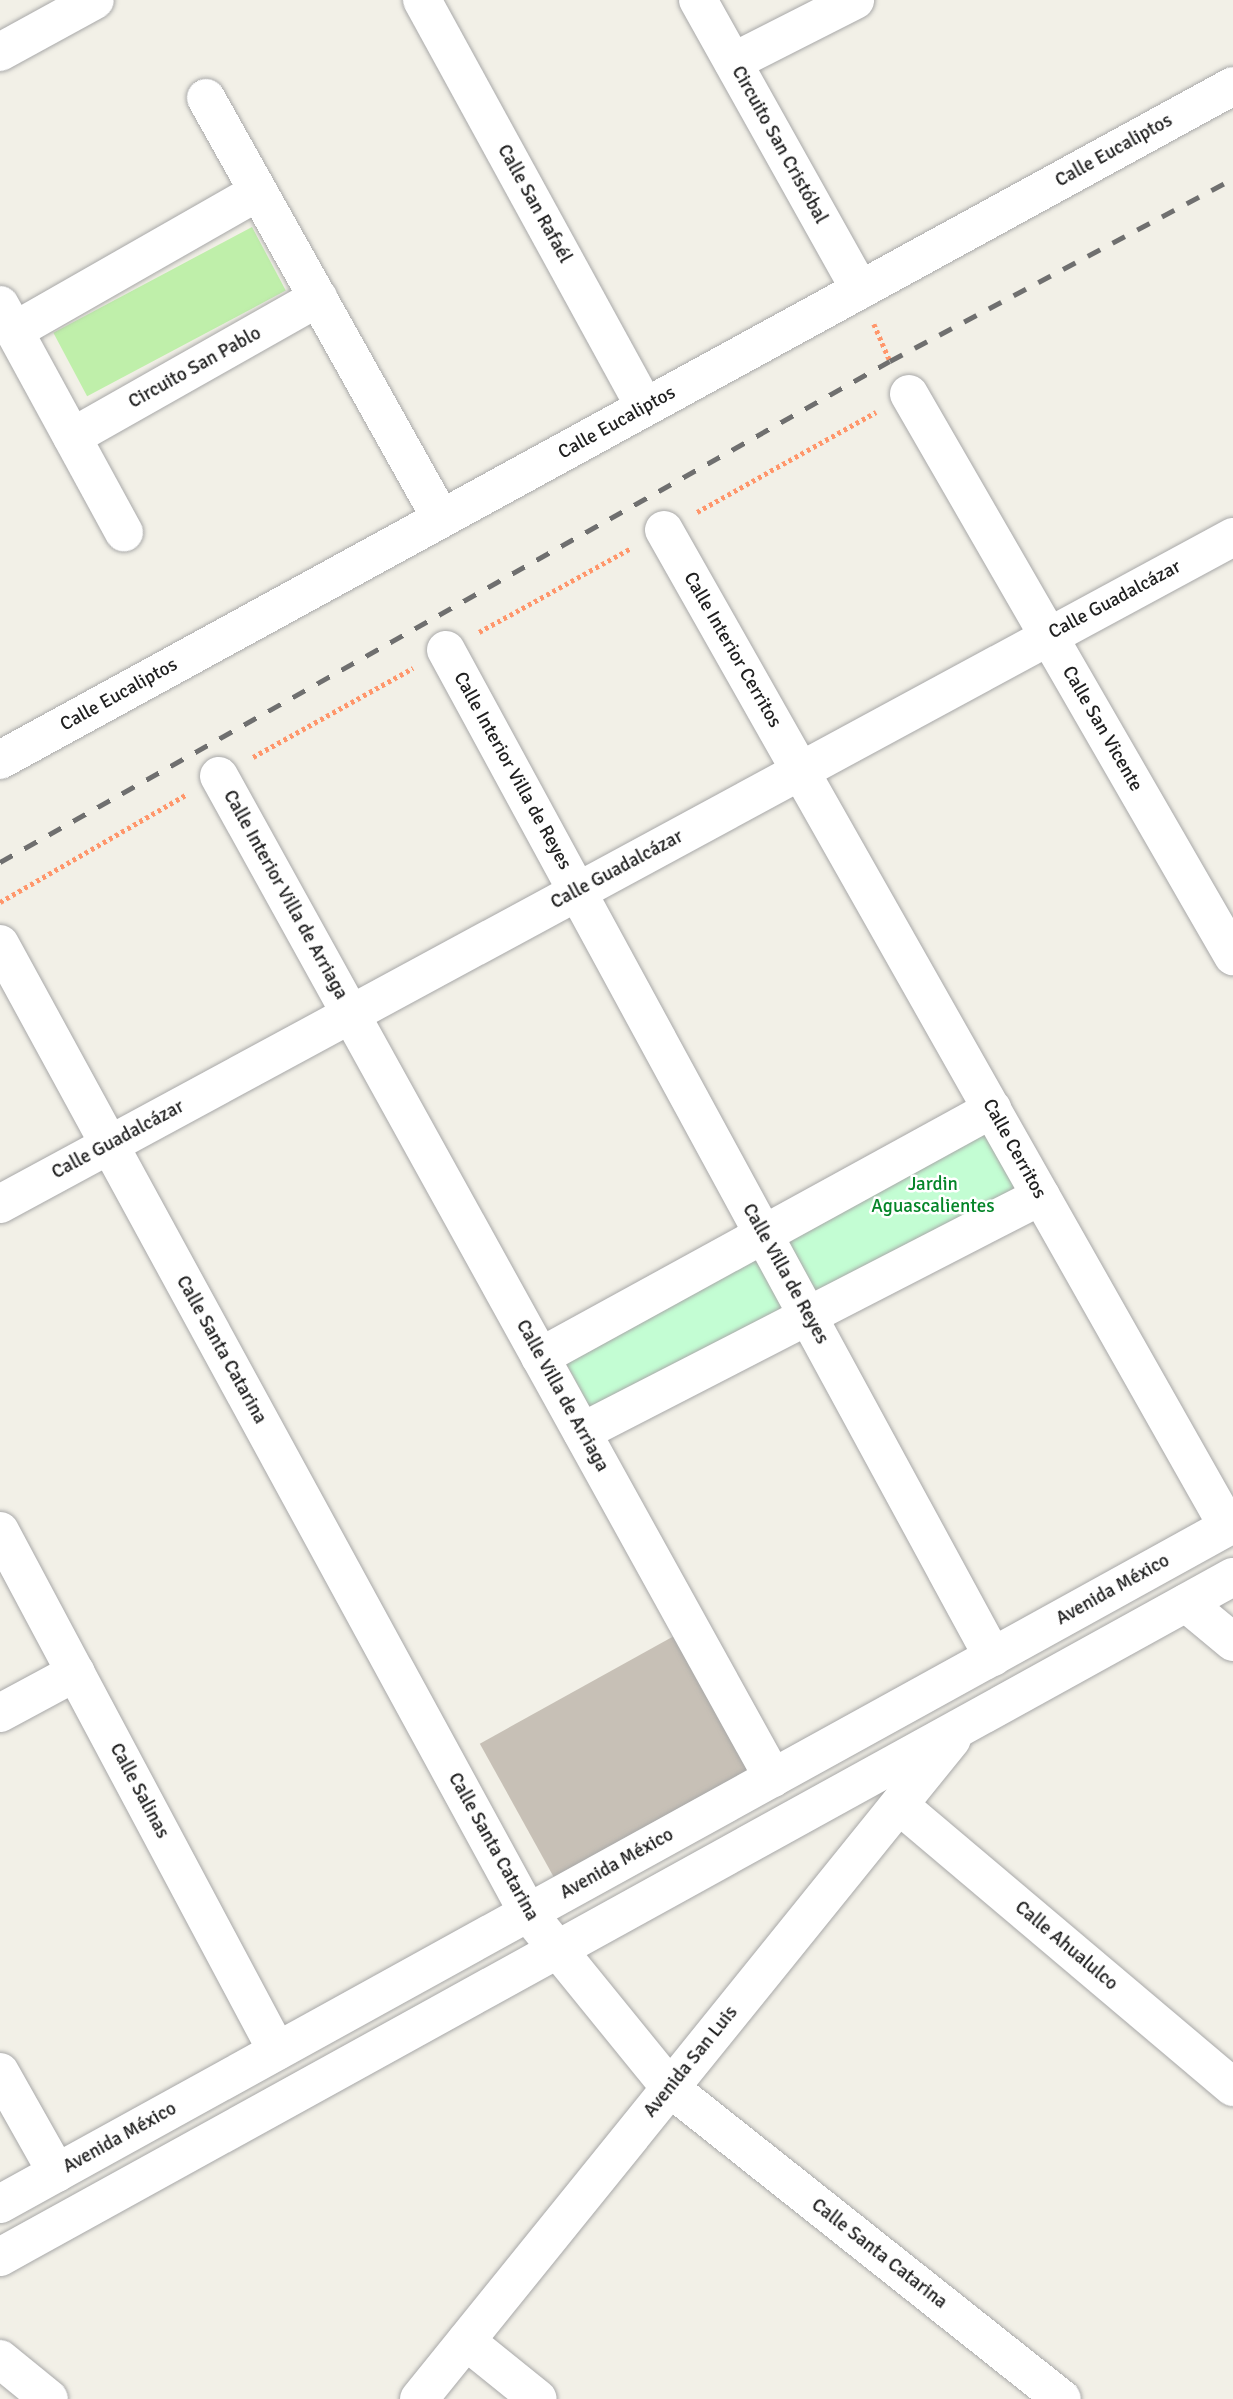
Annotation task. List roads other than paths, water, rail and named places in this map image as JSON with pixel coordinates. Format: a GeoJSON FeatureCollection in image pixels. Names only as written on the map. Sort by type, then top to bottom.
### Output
{"type":"FeatureCollection","features":[{"type":"Feature","properties":{"kind":"street"},"geometry":{"type":"LineString","coordinates":[[0,52],[95,0]]}},
{"type":"Feature","properties":{"kind":"street","name":"Calle San Rafaél"},"geometry":{"type":"LineString","coordinates":[[422,0],[645,407]]}},
{"type":"Feature","properties":{"kind":"street","name":"Circuito San Cristóbal"},"geometry":{"type":"LineString","coordinates":[[698,0],[860,290]]}},
{"type":"Feature","properties":{"kind":"street"},"geometry":{"type":"LineString","coordinates":[[733,62],[855,0]]}},
{"type":"Feature","properties":{"kind":"street","name":"Calle Eucaliptos"},"geometry":{"type":"LineString","coordinates":[[0,760],[1233,86]]}},
{"type":"Feature","properties":{"kind":"street"},"geometry":{"type":"LineString","coordinates":[[206,98],[442,519]]}},
{"type":"Feature","properties":{"kind":"street"},"geometry":{"type":"LineString","coordinates":[[124,532],[7,318],[258,192]]}},
{"type":"Feature","properties":{"kind":"street","name":"Circuito San Pablo"},"geometry":{"type":"LineString","coordinates":[[72,437],[318,298]]}},
{"type":"Feature","properties":{"kind":"street","name":"Calle San Vicente"},"geometry":{"type":"LineString","coordinates":[[909,394],[1233,956]]}},
{"type":"Feature","properties":{"kind":"street","name":"Calle Interior Cerritos"},"geometry":{"type":"LineString","coordinates":[[664,530],[801,771]]}},
{"type":"Feature","properties":{"kind":"street","name":"Calle Guadalcázar"},"geometry":{"type":"LineString","coordinates":[[0,1204],[1233,537]]}},
{"type":"Feature","properties":{"kind":"street","name":"Calle Interior Villa de Reyes"},"geometry":{"type":"LineString","coordinates":[[446,650],[577,892]]}},
{"type":"Feature","properties":{"kind":"street","name":"Calle Cerritos"},"geometry":{"type":"LineString","coordinates":[[801,771],[1231,1525]]}},
{"type":"Feature","properties":{"kind":"street","name":"Calle Interior Villa de Arriaga"},"geometry":{"type":"LineString","coordinates":[[219,776],[351,1014]]}},
{"type":"Feature","properties":{"kind":"street","name":"Calle Villa de Reyes"},"geometry":{"type":"LineString","coordinates":[[577,892],[993,1657]]}},
{"type":"Feature","properties":{"kind":"street","name":"Calle Santa Catarina"},"geometry":{"type":"LineString","coordinates":[[0,944],[528,1913],[555,1951],[670,2088],[1062,2399]]}},
{"type":"Feature","properties":{"kind":"street","name":"Calle Villa de Arriaga"},"geometry":{"type":"LineString","coordinates":[[351,1014],[773,1778]]}},
{"type":"Feature","properties":{"kind":"street"},"geometry":{"type":"LineString","coordinates":[[540,1357],[992,1109]]}},
{"type":"Feature","properties":{"kind":"street"},"geometry":{"type":"LineString","coordinates":[[582,1433],[1041,1196]]}},
{"type":"Feature","properties":{"kind":"street","name":"Avenida México"},"geometry":{"type":"LineString","coordinates":[[0,2204],[1231,1525]]}},
{"type":"Feature","properties":{"kind":"street","name":"Calle Salinas"},"geometry":{"type":"LineString","coordinates":[[0,1531],[277,2051]]}},
{"type":"Feature","properties":{"kind":"street"},"geometry":{"type":"LineString","coordinates":[[0,2257],[1233,1577]]}},
{"type":"Feature","properties":{"kind":"street"},"geometry":{"type":"LineString","coordinates":[[1186,1603],[1233,1642]]}},
{"type":"Feature","properties":{"kind":"street"},"geometry":{"type":"LineString","coordinates":[[0,1713],[76,1672]]}},
{"type":"Feature","properties":{"kind":"street","name":"Avenida San Luis"},"geometry":{"type":"LineString","coordinates":[[419,2399],[964,1726]]}},
{"type":"Feature","properties":{"kind":"street","name":"Calle Ahualulco"},"geometry":{"type":"LineString","coordinates":[[899,1805],[1233,2087]]}},
{"type":"Feature","properties":{"kind":"street"},"geometry":{"type":"LineString","coordinates":[[0,2072],[57,2173]]}},
{"type":"Feature","properties":{"kind":"street"},"geometry":{"type":"LineString","coordinates":[[466,2341],[538,2399]]}},
{"type":"Feature","properties":{"kind":"street"},"geometry":{"type":"LineString","coordinates":[[0,2359],[49,2399]]}},
{"type":"Feature","properties":{"kind":"railway"},"geometry":{"type":"LineString","coordinates":[[0,862],[890,361],[1233,179]]}},
{"type":"Feature","properties":{"kind":"park label","name":"Jardin Aguascalientes"},"geometry":{"type":"Point","coordinates":[933,1196]}}]}
